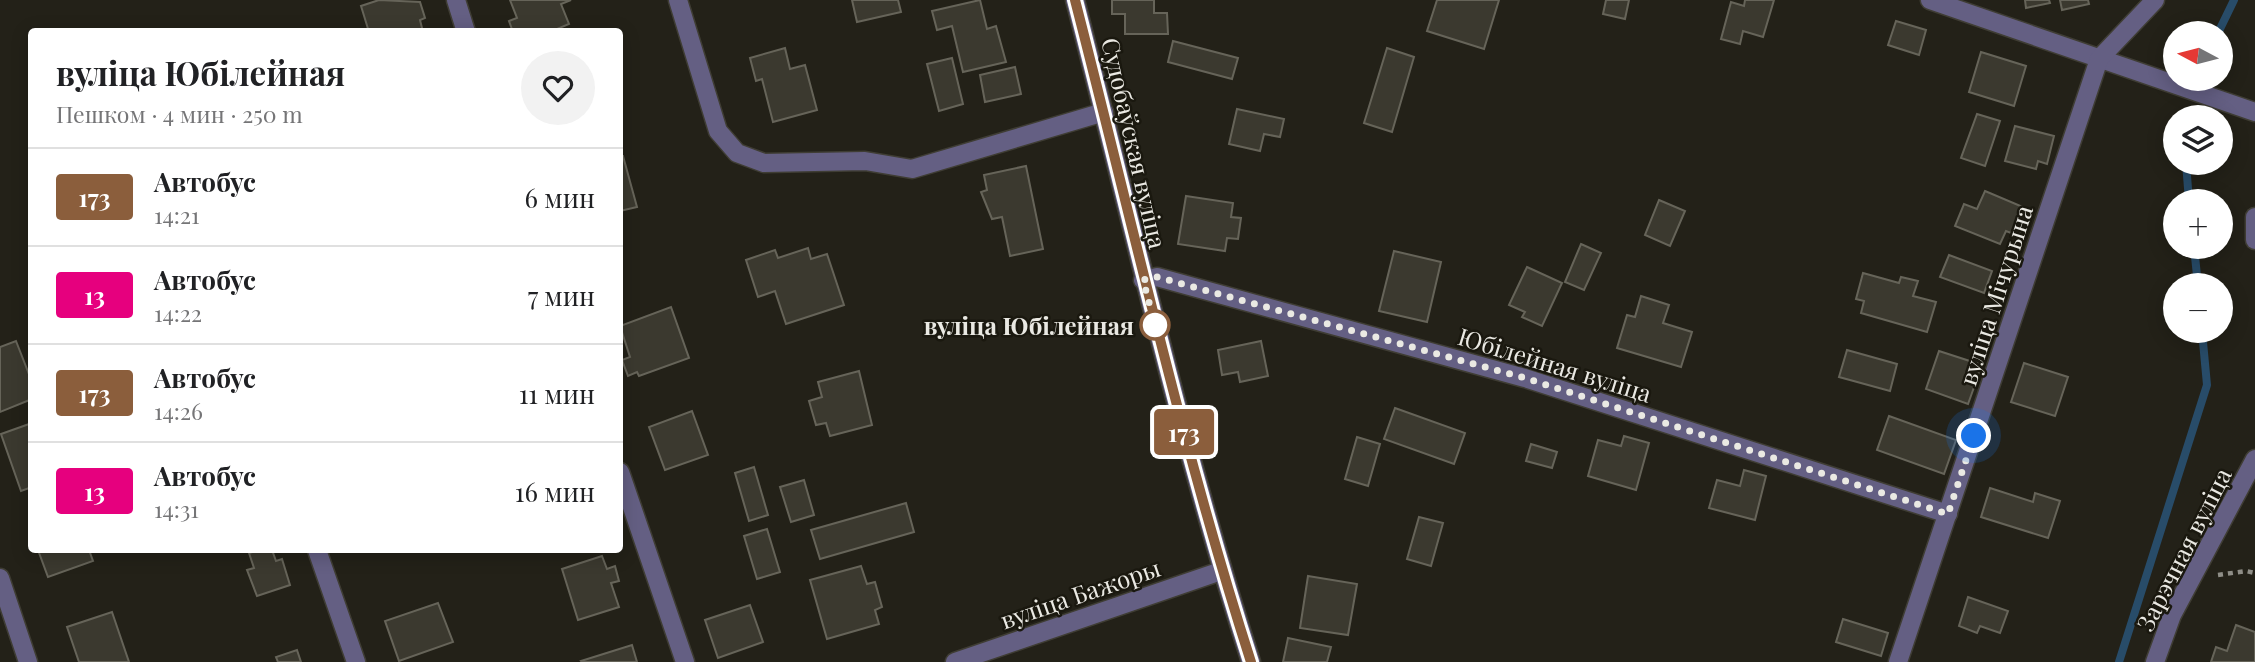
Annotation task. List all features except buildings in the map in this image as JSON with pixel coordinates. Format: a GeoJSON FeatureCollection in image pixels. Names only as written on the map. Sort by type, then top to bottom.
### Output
{"type":"FeatureCollection","features":[{"type":"Feature","properties":{"kind":"street"},"geometry":{"type":"LineString","coordinates":[[456,0],[465,28]]}},
{"type":"Feature","properties":{"kind":"street"},"geometry":{"type":"LineString","coordinates":[[678,0],[718,131],[737,153],[764,163],[865,162],[912,169],[1104,112]]}},
{"type":"Feature","properties":{"kind":"street","name":"Судобаўская вуліца"},"geometry":{"type":"LineString","coordinates":[[1075,0],[1143,280],[1221,570],[1251,662]]}},
{"type":"Feature","properties":{"kind":"street"},"geometry":{"type":"LineString","coordinates":[[1930,0],[2255,112]]}},
{"type":"Feature","properties":{"kind":"street","name":"вуліца Мічурына"},"geometry":{"type":"LineString","coordinates":[[1898,662],[2099,59],[2155,0]]}},
{"type":"Feature","properties":{"kind":"street"},"geometry":{"type":"LineString","coordinates":[[2255,217],[2255,240]]}},
{"type":"Feature","properties":{"kind":"street","name":"Юбілейная вуліца"},"geometry":{"type":"LineString","coordinates":[[1143,280],[1157,277],[1525,378],[1948,514]]}},
{"type":"Feature","properties":{"kind":"street","name":"Зарэчная вуліца"},"geometry":{"type":"LineString","coordinates":[[2155,662],[2172,615],[2255,459]]}},
{"type":"Feature","properties":{"kind":"street"},"geometry":{"type":"LineString","coordinates":[[623,481],[685,662]]}},
{"type":"Feature","properties":{"kind":"street"},"geometry":{"type":"LineString","coordinates":[[318,553],[356,662]]}},
{"type":"Feature","properties":{"kind":"street","name":"вуліца Бажоры"},"geometry":{"type":"LineString","coordinates":[[955,662],[1221,570]]}},
{"type":"Feature","properties":{"kind":"street"},"geometry":{"type":"LineString","coordinates":[[0,578],[28,662]]}},
{"type":"Feature","properties":{"kind":"path"},"geometry":{"type":"LineString","coordinates":[[2193,579],[2246,571],[2255,573]]}},
{"type":"Feature","properties":{"kind":"waterway"},"geometry":{"type":"LineString","coordinates":[[2224,21],[2234,0]]}},
{"type":"Feature","properties":{"kind":"waterway"},"geometry":{"type":"LineString","coordinates":[[2187,175],[2188,189]]}},
{"type":"Feature","properties":{"kind":"waterway"},"geometry":{"type":"LineString","coordinates":[[2195,259],[2197,273]]}},
{"type":"Feature","properties":{"kind":"waterway"},"geometry":{"type":"LineString","coordinates":[[2119,662],[2207,385],[2203,343]]}},
{"type":"Feature","properties":{"kind":"bus line","name":"173"},"geometry":{"type":"LineString","coordinates":[[1075,0],[1143,280],[1221,570],[1251,662]]}},
{"type":"Feature","properties":{"kind":"place","name":"вуліца Юбілейная"},"geometry":{"type":"Point","coordinates":[1155,325]}},
{"type":"Feature","properties":{"kind":"route"},"geometry":{"type":"LineString","coordinates":[[1155,325],[1157,332],[1143,280],[1157,277],[1525,378],[1948,514],[1974,436]]}}]}
